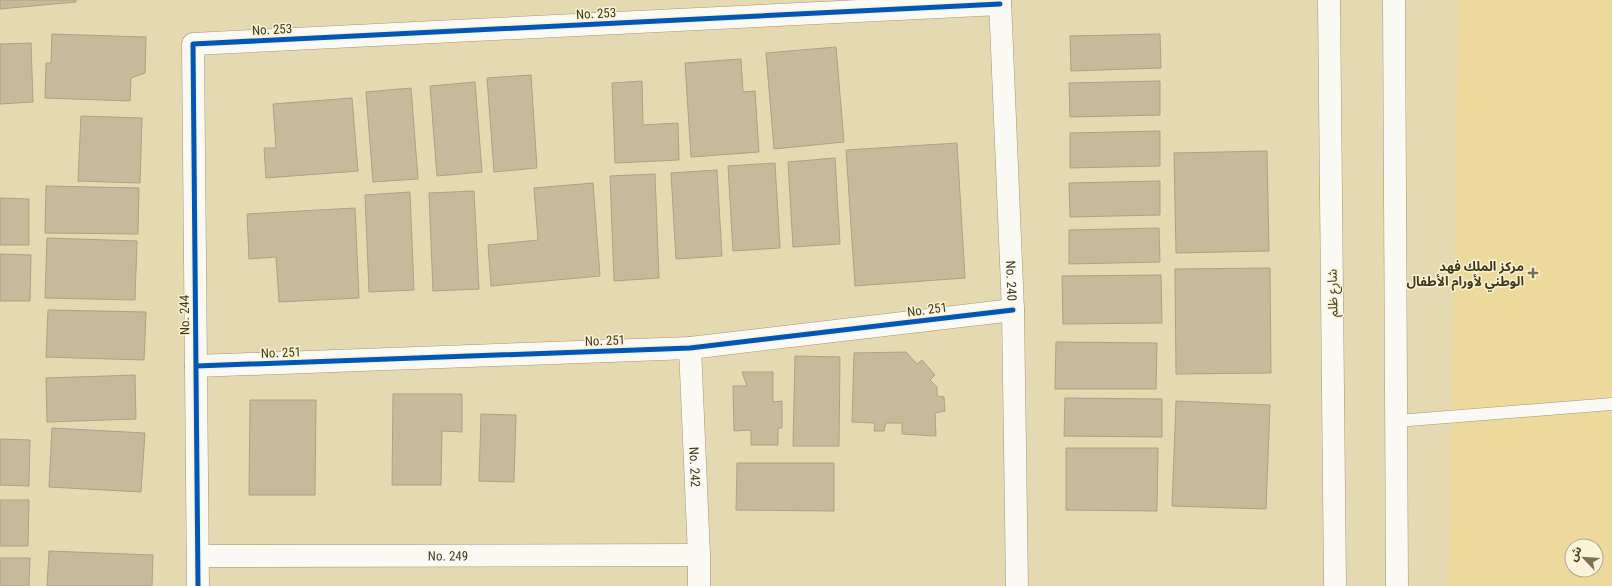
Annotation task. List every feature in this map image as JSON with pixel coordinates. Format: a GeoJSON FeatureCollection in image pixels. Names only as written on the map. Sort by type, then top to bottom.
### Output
{"type":"FeatureCollection","features":[{"type":"Feature","properties":{"kind":"street","name":"شارع ظلم"},"geometry":{"type":"LineString","coordinates":[[1329,0],[1335,586]]}},
{"type":"Feature","properties":{"kind":"street"},"geometry":{"type":"LineString","coordinates":[[1394,0],[1397,421],[1396,586]]}},
{"type":"Feature","properties":{"kind":"street","name":"No. 253"},"geometry":{"type":"LineString","coordinates":[[193,44],[1000,2]]}},
{"type":"Feature","properties":{"kind":"street","name":"No. 240"},"geometry":{"type":"LineString","coordinates":[[1000,2],[1013,310],[1017,586]]}},
{"type":"Feature","properties":{"kind":"street","name":"No. 244"},"geometry":{"type":"LineString","coordinates":[[193,44],[198,586]]}},
{"type":"Feature","properties":{"kind":"street","name":"No. 251"},"geometry":{"type":"LineString","coordinates":[[196,366],[690,348],[1013,310]]}},
{"type":"Feature","properties":{"kind":"street","name":"No. 242"},"geometry":{"type":"LineString","coordinates":[[690,348],[699,586]]}},
{"type":"Feature","properties":{"kind":"street","name":"No. 249"},"geometry":{"type":"LineString","coordinates":[[198,556],[699,555]]}},
{"type":"Feature","properties":{"kind":"lane"},"geometry":{"type":"LineString","coordinates":[[1397,421],[1612,404]]}},
{"type":"Feature","properties":{"kind":"shaded area","name":"مركز الملك فهد الوطني لأورام الأطفال"},"geometry":{"type":"Polygon","coordinates":[[[1459,0],[1612,0],[1612,586],[1449,586],[1459,0]]]}},
{"type":"Feature","properties":{"kind":"building"},"geometry":{"type":"Polygon","coordinates":[[[0,0],[76,0],[76,2],[0,9],[0,0]]]}},
{"type":"Feature","properties":{"kind":"building"},"geometry":{"type":"Polygon","coordinates":[[[52,34],[146,37],[145,73],[131,78],[130,101],[45,98],[46,63],[51,63],[52,34]]]}},
{"type":"Feature","properties":{"kind":"building"},"geometry":{"type":"Polygon","coordinates":[[[1160,34],[1161,68],[1071,71],[1070,36],[1160,34]]]}},
{"type":"Feature","properties":{"kind":"building"},"geometry":{"type":"Polygon","coordinates":[[[31,43],[33,102],[0,104],[0,44],[31,43]]]}},
{"type":"Feature","properties":{"kind":"building"},"geometry":{"type":"Polygon","coordinates":[[[836,47],[844,142],[774,149],[766,53],[836,47]]]}},
{"type":"Feature","properties":{"kind":"building"},"geometry":{"type":"Polygon","coordinates":[[[741,59],[743,92],[755,91],[759,152],[691,157],[685,63],[741,59]]]}},
{"type":"Feature","properties":{"kind":"building"},"geometry":{"type":"Polygon","coordinates":[[[531,75],[537,168],[494,172],[487,78],[531,75]]]}},
{"type":"Feature","properties":{"kind":"building"},"geometry":{"type":"Polygon","coordinates":[[[642,81],[643,125],[678,123],[679,160],[615,163],[612,83],[642,81]]]}},
{"type":"Feature","properties":{"kind":"building"},"geometry":{"type":"Polygon","coordinates":[[[1160,81],[1160,115],[1070,117],[1069,83],[1160,81]]]}},
{"type":"Feature","properties":{"kind":"building"},"geometry":{"type":"Polygon","coordinates":[[[475,82],[482,172],[437,176],[430,86],[475,82]]]}},
{"type":"Feature","properties":{"kind":"building"},"geometry":{"type":"Polygon","coordinates":[[[411,88],[418,179],[373,182],[366,92],[411,88]]]}},
{"type":"Feature","properties":{"kind":"building"},"geometry":{"type":"Polygon","coordinates":[[[352,98],[358,171],[266,178],[264,148],[276,148],[273,104],[352,98]]]}},
{"type":"Feature","properties":{"kind":"building"},"geometry":{"type":"Polygon","coordinates":[[[81,116],[142,118],[140,183],[78,181],[81,116]]]}},
{"type":"Feature","properties":{"kind":"building"},"geometry":{"type":"Polygon","coordinates":[[[1160,131],[1160,166],[1070,168],[1070,133],[1160,131]]]}},
{"type":"Feature","properties":{"kind":"building"},"geometry":{"type":"Polygon","coordinates":[[[957,143],[965,278],[855,286],[846,150],[957,143]]]}},
{"type":"Feature","properties":{"kind":"building"},"geometry":{"type":"Polygon","coordinates":[[[1267,151],[1269,251],[1176,253],[1174,153],[1267,151]]]}},
{"type":"Feature","properties":{"kind":"building"},"geometry":{"type":"Polygon","coordinates":[[[835,158],[840,244],[793,247],[788,162],[835,158]]]}},
{"type":"Feature","properties":{"kind":"building"},"geometry":{"type":"Polygon","coordinates":[[[775,163],[780,248],[733,251],[728,166],[775,163]]]}},
{"type":"Feature","properties":{"kind":"building"},"geometry":{"type":"Polygon","coordinates":[[[717,170],[722,256],[676,259],[671,173],[717,170]]]}},
{"type":"Feature","properties":{"kind":"building"},"geometry":{"type":"Polygon","coordinates":[[[655,174],[659,278],[614,281],[610,176],[655,174]]]}},
{"type":"Feature","properties":{"kind":"building"},"geometry":{"type":"Polygon","coordinates":[[[1160,181],[1160,215],[1070,217],[1069,183],[1160,181]]]}},
{"type":"Feature","properties":{"kind":"building"},"geometry":{"type":"Polygon","coordinates":[[[593,183],[600,276],[491,286],[488,245],[538,240],[534,188],[593,183]]]}},
{"type":"Feature","properties":{"kind":"building"},"geometry":{"type":"Polygon","coordinates":[[[46,186],[139,188],[138,234],[45,233],[46,186]]]}},
{"type":"Feature","properties":{"kind":"building"},"geometry":{"type":"Polygon","coordinates":[[[474,191],[479,289],[433,291],[429,193],[474,191]]]}},
{"type":"Feature","properties":{"kind":"building"},"geometry":{"type":"Polygon","coordinates":[[[410,192],[414,290],[369,292],[365,195],[410,192]]]}},
{"type":"Feature","properties":{"kind":"building"},"geometry":{"type":"Polygon","coordinates":[[[0,198],[29,199],[29,245],[0,245],[0,198]]]}},
{"type":"Feature","properties":{"kind":"building"},"geometry":{"type":"Polygon","coordinates":[[[355,208],[359,298],[279,302],[276,257],[249,259],[247,214],[355,208]]]}},
{"type":"Feature","properties":{"kind":"building"},"geometry":{"type":"Polygon","coordinates":[[[1159,228],[1160,262],[1069,264],[1069,230],[1159,228]]]}},
{"type":"Feature","properties":{"kind":"building"},"geometry":{"type":"Polygon","coordinates":[[[47,238],[137,241],[135,300],[45,298],[47,238]]]}},
{"type":"Feature","properties":{"kind":"building"},"geometry":{"type":"Polygon","coordinates":[[[0,254],[31,255],[30,301],[0,301],[0,254]]]}},
{"type":"Feature","properties":{"kind":"building"},"geometry":{"type":"Polygon","coordinates":[[[1270,268],[1271,373],[1176,374],[1175,269],[1270,268]]]}},
{"type":"Feature","properties":{"kind":"building"},"geometry":{"type":"Polygon","coordinates":[[[1161,275],[1162,323],[1063,324],[1062,276],[1161,275]]]}},
{"type":"Feature","properties":{"kind":"building"},"geometry":{"type":"Polygon","coordinates":[[[48,310],[146,312],[144,360],[46,357],[48,310]]]}},
{"type":"Feature","properties":{"kind":"building"},"geometry":{"type":"Polygon","coordinates":[[[1056,342],[1157,343],[1156,389],[1055,389],[1056,342]]]}},
{"type":"Feature","properties":{"kind":"building"},"geometry":{"type":"Polygon","coordinates":[[[906,352],[917,364],[922,360],[935,375],[930,380],[937,387],[937,396],[944,397],[945,411],[935,413],[936,436],[902,434],[902,423],[886,423],[884,431],[874,431],[875,423],[852,422],[854,353],[906,352]]]}},
{"type":"Feature","properties":{"kind":"building"},"geometry":{"type":"Polygon","coordinates":[[[795,356],[840,357],[839,446],[793,446],[795,356]]]}},
{"type":"Feature","properties":{"kind":"building"},"geometry":{"type":"Polygon","coordinates":[[[742,372],[773,372],[773,402],[782,401],[782,428],[778,428],[778,445],[751,445],[751,430],[734,431],[733,386],[747,386],[742,372]]]}},
{"type":"Feature","properties":{"kind":"building"},"geometry":{"type":"Polygon","coordinates":[[[135,375],[136,419],[47,422],[46,378],[135,375]]]}},
{"type":"Feature","properties":{"kind":"building"},"geometry":{"type":"Polygon","coordinates":[[[393,394],[462,394],[462,432],[442,431],[441,485],[392,485],[393,394]]]}},
{"type":"Feature","properties":{"kind":"building"},"geometry":{"type":"Polygon","coordinates":[[[1065,398],[1162,399],[1162,437],[1064,436],[1065,398]]]}},
{"type":"Feature","properties":{"kind":"building"},"geometry":{"type":"Polygon","coordinates":[[[250,400],[316,400],[315,495],[249,495],[250,400]]]}},
{"type":"Feature","properties":{"kind":"building"},"geometry":{"type":"Polygon","coordinates":[[[1176,401],[1270,405],[1266,509],[1172,506],[1176,401]]]}},
{"type":"Feature","properties":{"kind":"building"},"geometry":{"type":"Polygon","coordinates":[[[481,414],[516,415],[514,482],[479,481],[481,414]]]}},
{"type":"Feature","properties":{"kind":"building"},"geometry":{"type":"Polygon","coordinates":[[[52,428],[145,433],[141,492],[49,487],[52,428]]]}},
{"type":"Feature","properties":{"kind":"building"},"geometry":{"type":"Polygon","coordinates":[[[0,439],[30,440],[29,486],[0,485],[0,439]]]}},
{"type":"Feature","properties":{"kind":"building"},"geometry":{"type":"Polygon","coordinates":[[[1066,448],[1158,448],[1157,511],[1066,510],[1066,448]]]}},
{"type":"Feature","properties":{"kind":"building"},"geometry":{"type":"Polygon","coordinates":[[[737,463],[834,463],[834,511],[736,510],[737,463]]]}},
{"type":"Feature","properties":{"kind":"building"},"geometry":{"type":"Polygon","coordinates":[[[0,500],[29,500],[28,546],[0,546],[0,500]]]}},
{"type":"Feature","properties":{"kind":"building"},"geometry":{"type":"Polygon","coordinates":[[[49,551],[153,555],[152,586],[47,586],[49,551]]]}},
{"type":"Feature","properties":{"kind":"building"},"geometry":{"type":"Polygon","coordinates":[[[0,558],[30,558],[29,586],[0,586],[0,558]]]}},
{"type":"Feature","properties":{"kind":"cycle path"},"geometry":{"type":"LineString","coordinates":[[198,586],[193,44],[1000,4]]}},
{"type":"Feature","properties":{"kind":"cycle path"},"geometry":{"type":"LineString","coordinates":[[196,366],[690,348],[1013,310]]}},
{"type":"Feature","properties":{"kind":"place","name":"مركز الملك فهد الوطني لأورام الأطفال"},"geometry":{"type":"Point","coordinates":[1533,273]}}]}
